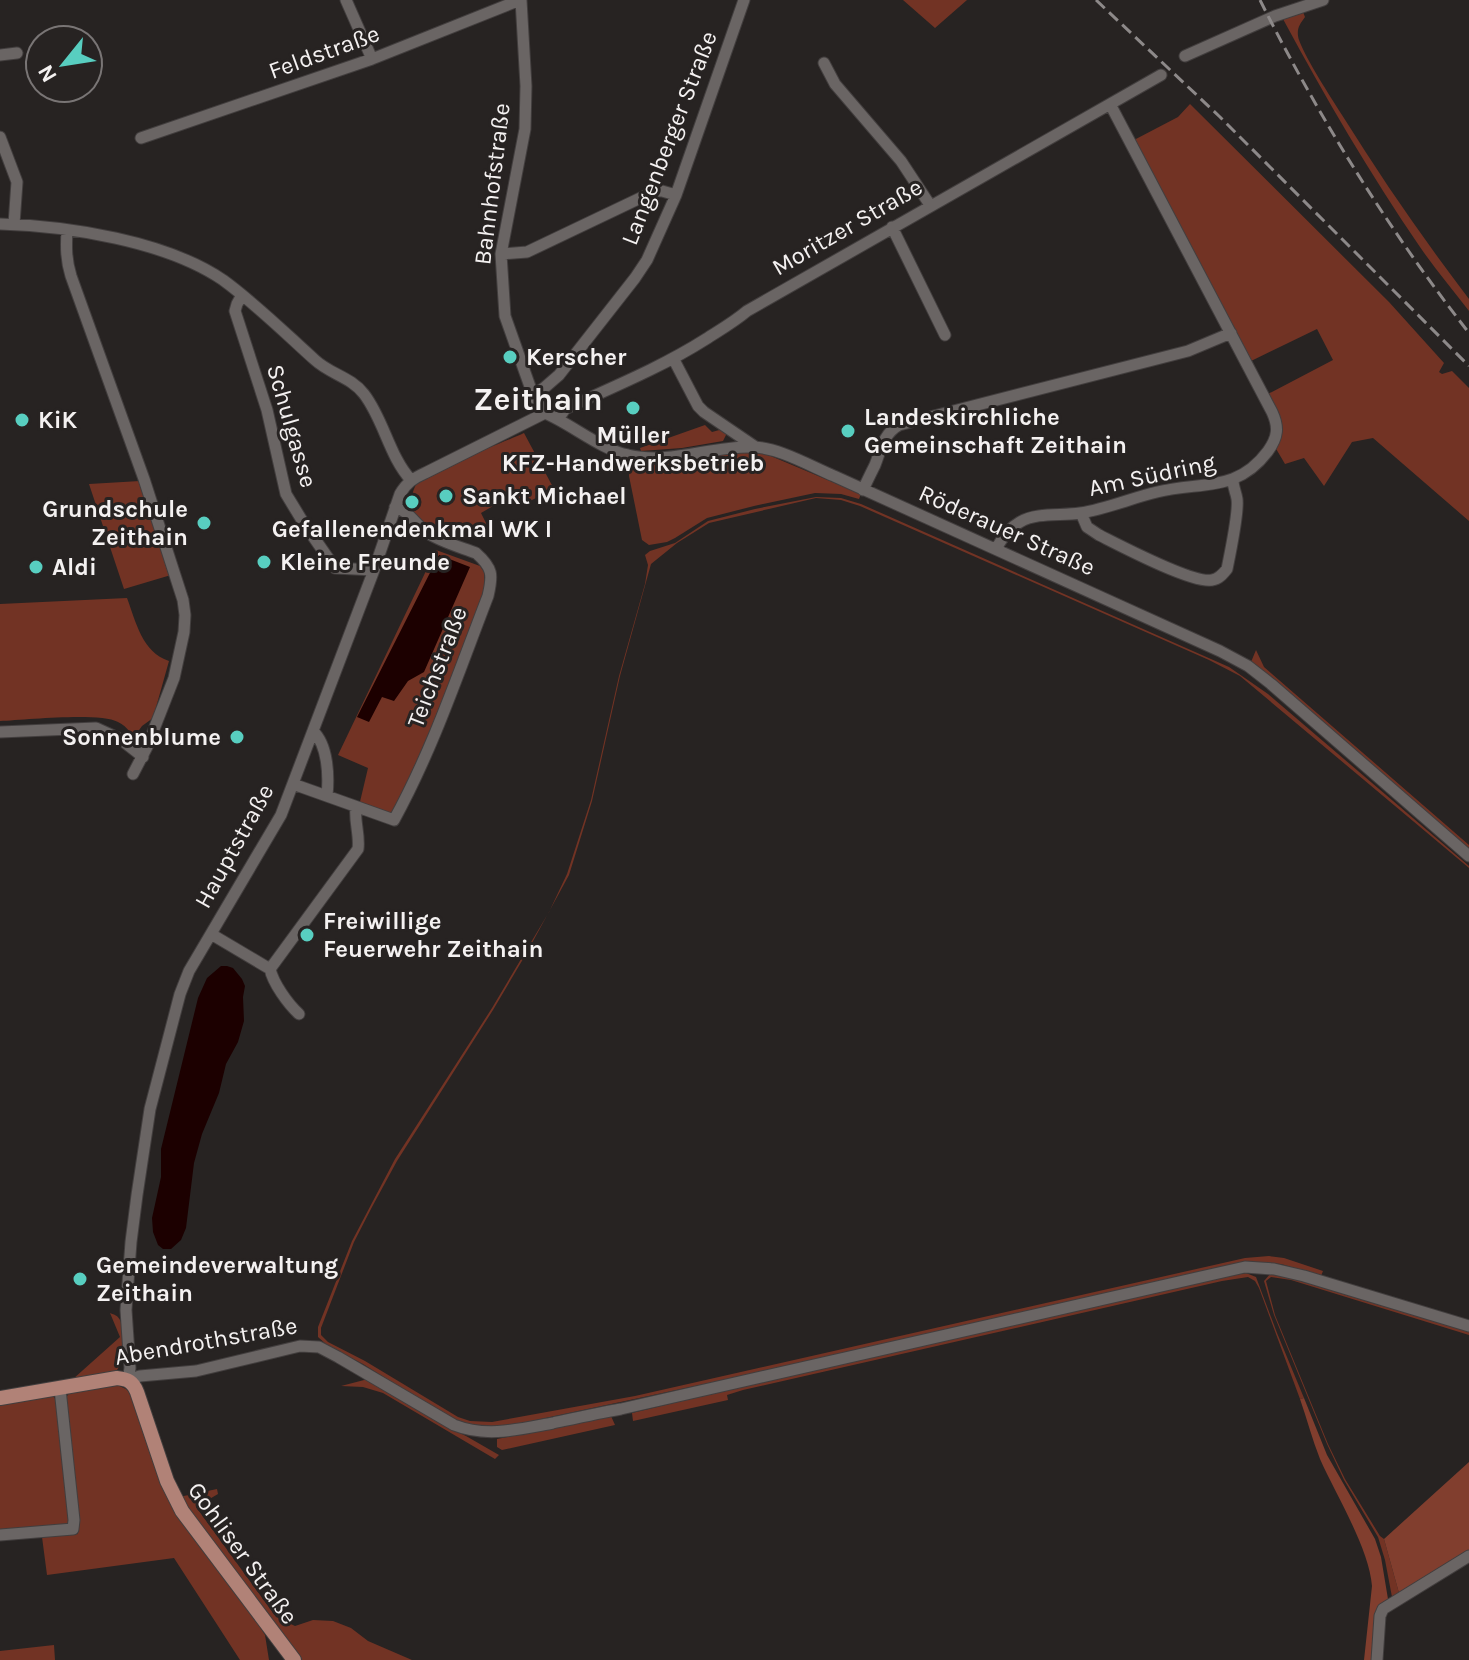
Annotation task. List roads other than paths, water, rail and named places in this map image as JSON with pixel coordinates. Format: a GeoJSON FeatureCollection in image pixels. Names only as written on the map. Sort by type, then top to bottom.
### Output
{"type":"FeatureCollection","features":[{"type":"Feature","properties":{"kind":"main road","name":"Abendrothstraße"},"geometry":{"type":"LineString","coordinates":[[0,1398],[117,1378],[128,1380]]}},
{"type":"Feature","properties":{"kind":"main road","name":"Gohliser Straße"},"geometry":{"type":"LineString","coordinates":[[128,1380],[137,1392],[167,1481],[182,1511],[294,1660]]}},
{"type":"Feature","properties":{"kind":"street"},"geometry":{"type":"LineString","coordinates":[[346,0],[372,59]]}},
{"type":"Feature","properties":{"kind":"street","name":"Feldstraße"},"geometry":{"type":"LineString","coordinates":[[141,138],[372,59],[520,0]]}},
{"type":"Feature","properties":{"kind":"street","name":"Bahnhofstraße"},"geometry":{"type":"LineString","coordinates":[[520,0],[526,86],[525,129],[501,254],[505,316],[540,416]]}},
{"type":"Feature","properties":{"kind":"street","name":"Langenberger Straße"},"geometry":{"type":"LineString","coordinates":[[533,395],[559,375],[647,260],[676,195],[744,0]]}},
{"type":"Feature","properties":{"kind":"street"},"geometry":{"type":"LineString","coordinates":[[1185,56],[1323,0]]}},
{"type":"Feature","properties":{"kind":"street"},"geometry":{"type":"LineString","coordinates":[[0,55],[17,53]]}},
{"type":"Feature","properties":{"kind":"street"},"geometry":{"type":"LineString","coordinates":[[824,63],[835,84],[893,150],[930,205]]}},
{"type":"Feature","properties":{"kind":"street","name":"Moritzer Straße"},"geometry":{"type":"LineString","coordinates":[[562,414],[673,358],[736,321],[747,311],[1161,75]]}},
{"type":"Feature","properties":{"kind":"street"},"geometry":{"type":"LineString","coordinates":[[863,490],[885,437],[899,425],[1188,351],[1231,333],[1110,104]]}},
{"type":"Feature","properties":{"kind":"street"},"geometry":{"type":"LineString","coordinates":[[0,137],[17,182],[14,224]]}},
{"type":"Feature","properties":{"kind":"street"},"geometry":{"type":"LineString","coordinates":[[501,254],[527,252],[655,191],[676,195]]}},
{"type":"Feature","properties":{"kind":"street"},"geometry":{"type":"LineString","coordinates":[[0,224],[67,230],[132,242],[173,254],[221,279],[328,371],[347,379],[363,392],[384,428],[401,467],[411,480],[540,416]]}},
{"type":"Feature","properties":{"kind":"street"},"geometry":{"type":"LineString","coordinates":[[892,227],[945,335]]}},
{"type":"Feature","properties":{"kind":"street"},"geometry":{"type":"LineString","coordinates":[[67,230],[66,254],[71,276],[166,544],[185,615],[184,632],[167,700],[133,774]]}},
{"type":"Feature","properties":{"kind":"street","name":"Schulgasse"},"geometry":{"type":"LineString","coordinates":[[242,295],[235,311],[267,410],[286,494],[335,568],[374,570]]}},
{"type":"Feature","properties":{"kind":"street","name":"Am Südring"},"geometry":{"type":"LineString","coordinates":[[996,549],[1004,535],[1020,522],[1036,517],[1081,513],[1165,490],[1233,480],[1260,461],[1274,441],[1277,422],[1231,333]]}},
{"type":"Feature","properties":{"kind":"street","name":"Röderauer Straße"},"geometry":{"type":"LineString","coordinates":[[673,358],[698,406],[754,446]]}},
{"type":"Feature","properties":{"kind":"street","name":"Röderauer Straße"},"geometry":{"type":"LineString","coordinates":[[540,416],[562,414],[625,455],[662,458],[754,446],[774,450],[1239,660],[1271,684],[1469,856]]}},
{"type":"Feature","properties":{"kind":"street","name":"Hauptstraße"},"geometry":{"type":"LineString","coordinates":[[128,1380],[128,1272],[150,1109],[180,994],[189,971],[281,815],[395,507],[404,487],[411,480]]}},
{"type":"Feature","properties":{"kind":"street","name":"Am Südring"},"geometry":{"type":"LineString","coordinates":[[1081,513],[1087,527],[1099,535],[1190,577],[1209,581],[1221,576],[1227,569],[1237,508],[1233,480]]}},
{"type":"Feature","properties":{"kind":"street","name":"Teichstraße"},"geometry":{"type":"LineString","coordinates":[[293,784],[394,820],[433,740],[488,596],[492,575],[476,553],[429,534],[407,512],[395,507]]}},
{"type":"Feature","properties":{"kind":"street"},"geometry":{"type":"LineString","coordinates":[[0,732],[96,728],[120,739],[143,757]]}},
{"type":"Feature","properties":{"kind":"street"},"geometry":{"type":"LineString","coordinates":[[313,731],[323,747],[327,796]]}},
{"type":"Feature","properties":{"kind":"street"},"geometry":{"type":"LineString","coordinates":[[270,969],[358,849],[356,807]]}},
{"type":"Feature","properties":{"kind":"street"},"geometry":{"type":"LineString","coordinates":[[211,934],[270,969],[286,999],[299,1014]]}},
{"type":"Feature","properties":{"kind":"street","name":"Abendrothstraße"},"geometry":{"type":"LineString","coordinates":[[128,1380],[196,1371],[308,1345],[319,1347],[454,1425],[467,1431],[494,1432],[650,1402],[1245,1267],[1304,1276],[1469,1326]]}},
{"type":"Feature","properties":{"kind":"street"},"geometry":{"type":"LineString","coordinates":[[0,1535],[73,1529],[60,1389]]}},
{"type":"Feature","properties":{"kind":"street"},"geometry":{"type":"LineString","coordinates":[[1377,1660],[1383,1609],[1469,1556]]}},
{"type":"Feature","properties":{"kind":"railway"},"geometry":{"type":"LineString","coordinates":[[1096,0],[1220,117],[1469,366]]}},
{"type":"Feature","properties":{"kind":"railway"},"geometry":{"type":"LineString","coordinates":[[1260,0],[1356,172],[1410,254],[1469,333]]}},
{"type":"Feature","properties":{"kind":"place","name":"Kerscher"},"geometry":{"type":"Point","coordinates":[510,357]}},
{"type":"Feature","properties":{"kind":"place","name":"Müller KFZ-Handwerksbetrieb"},"geometry":{"type":"Point","coordinates":[633,408]}},
{"type":"Feature","properties":{"kind":"place","name":"KiK"},"geometry":{"type":"Point","coordinates":[22,420]}},
{"type":"Feature","properties":{"kind":"place","name":"Landeskirchliche Gemeinschaft Zeithain"},"geometry":{"type":"Point","coordinates":[848,431]}},
{"type":"Feature","properties":{"kind":"place","name":"Sankt Michael"},"geometry":{"type":"Point","coordinates":[446,496]}},
{"type":"Feature","properties":{"kind":"place","name":"Gefallenendenkmal WK I"},"geometry":{"type":"Point","coordinates":[412,502]}},
{"type":"Feature","properties":{"kind":"place","name":"Grundschule Zeithain"},"geometry":{"type":"Point","coordinates":[204,523]}},
{"type":"Feature","properties":{"kind":"place","name":"Kleine Freunde"},"geometry":{"type":"Point","coordinates":[264,562]}},
{"type":"Feature","properties":{"kind":"place","name":"Aldi"},"geometry":{"type":"Point","coordinates":[36,567]}},
{"type":"Feature","properties":{"kind":"place","name":"Sonnenblume"},"geometry":{"type":"Point","coordinates":[237,737]}},
{"type":"Feature","properties":{"kind":"place","name":"Freiwillige Feuerwehr Zeithain"},"geometry":{"type":"Point","coordinates":[307,935]}},
{"type":"Feature","properties":{"kind":"place","name":"Gemeindeverwaltung Zeithain"},"geometry":{"type":"Point","coordinates":[80,1279]}},
{"type":"Feature","properties":{"kind":"district","name":"Zeithain"},"geometry":{"type":"Point","coordinates":[538,399]}}]}
